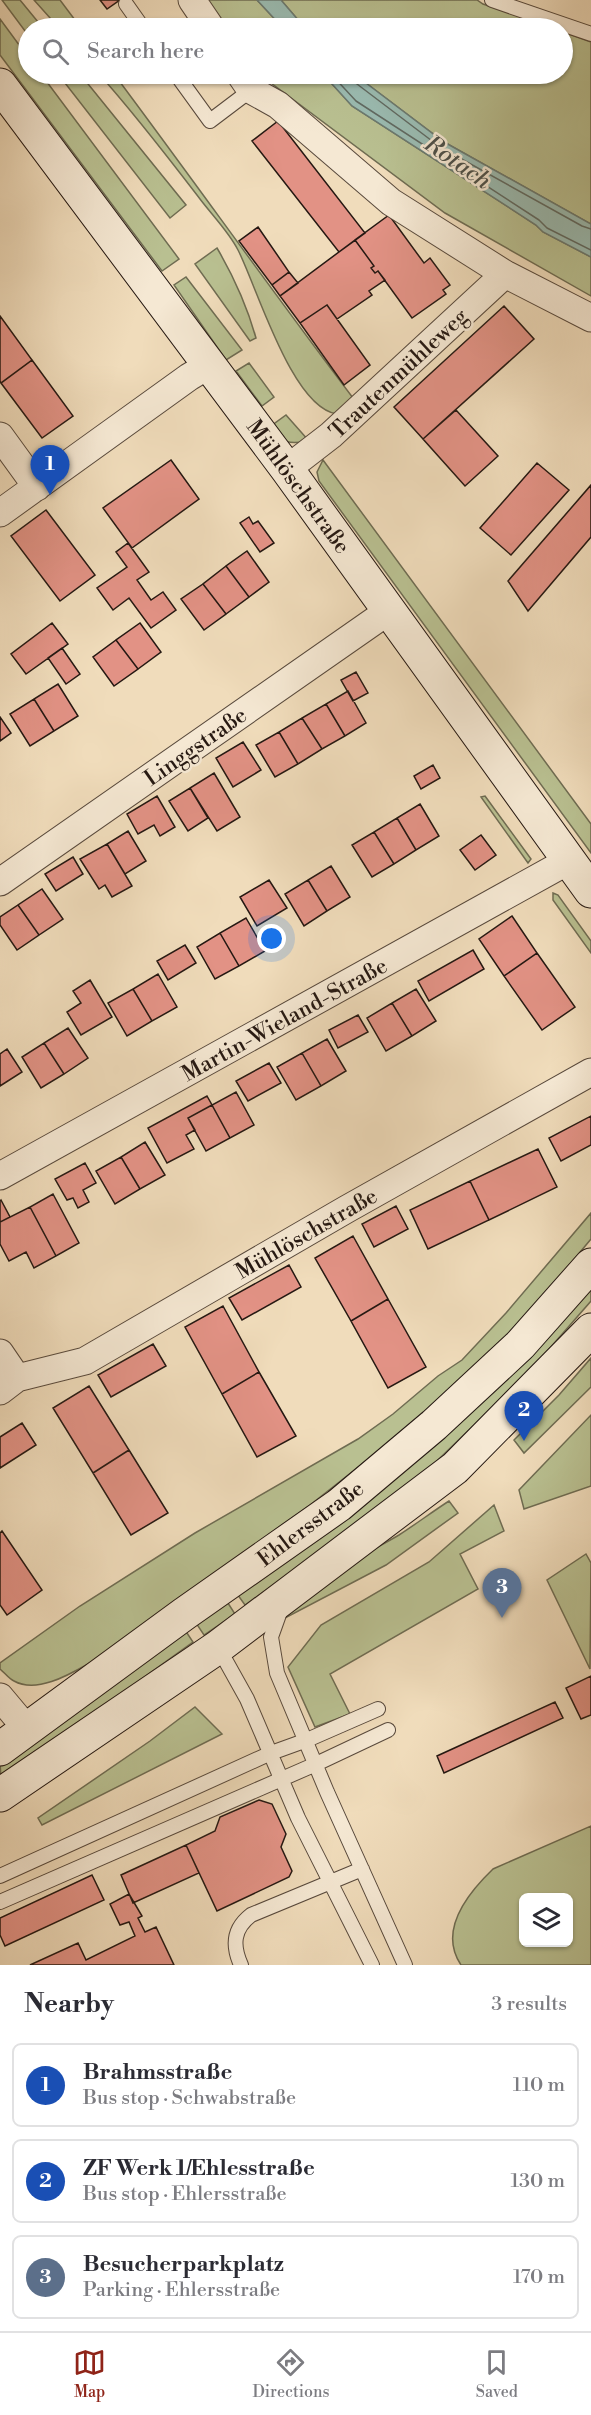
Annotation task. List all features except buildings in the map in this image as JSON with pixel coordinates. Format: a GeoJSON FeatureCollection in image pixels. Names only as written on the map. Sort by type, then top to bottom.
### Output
{"type":"FeatureCollection","features":[{"type":"Feature","properties":{"kind":"street"},"geometry":{"type":"LineString","coordinates":[[192,0],[204,18]]}},
{"type":"Feature","properties":{"kind":"street"},"geometry":{"type":"LineString","coordinates":[[248,84],[278,105],[391,202],[505,274],[591,318]]}},
{"type":"Feature","properties":{"kind":"street","name":"Mühlöschstraße"},"geometry":{"type":"LineString","coordinates":[[0,85],[287,469],[591,891]]}},
{"type":"Feature","properties":{"kind":"street","name":"Trautenmühleweg"},"geometry":{"type":"LineString","coordinates":[[287,469],[331,435],[505,274]]}},
{"type":"Feature","properties":{"kind":"street"},"geometry":{"type":"LineString","coordinates":[[0,513],[189,376],[209,365]]}},
{"type":"Feature","properties":{"kind":"street"},"geometry":{"type":"LineString","coordinates":[[0,436],[37,487]]}},
{"type":"Feature","properties":{"kind":"street","name":"Linggstraße"},"geometry":{"type":"LineString","coordinates":[[0,882],[390,610]]}},
{"type":"Feature","properties":{"kind":"street","name":"Martin-Wieland-Straße"},"geometry":{"type":"LineString","coordinates":[[0,1176],[568,861]]}},
{"type":"Feature","properties":{"kind":"street","name":"Mühlöschstraße"},"geometry":{"type":"LineString","coordinates":[[8,1384],[85,1361],[347,1209],[591,1072]]}},
{"type":"Feature","properties":{"kind":"street","name":"Ehlersstraße"},"geometry":{"type":"LineString","coordinates":[[0,1749],[26,1728],[339,1505],[434,1425],[520,1345],[591,1265]]}},
{"type":"Feature","properties":{"kind":"street","name":"Ehlersstraße"},"geometry":{"type":"LineString","coordinates":[[0,1795],[218,1647],[359,1543],[472,1453],[591,1330]]}},
{"type":"Feature","properties":{"kind":"street"},"geometry":{"type":"LineString","coordinates":[[472,1453],[539,1403],[591,1346]]}},
{"type":"Feature","properties":{"kind":"street"},"geometry":{"type":"LineString","coordinates":[[0,1353],[8,1384]]}},
{"type":"Feature","properties":{"kind":"street"},"geometry":{"type":"LineString","coordinates":[[0,1697],[26,1728]]}},
{"type":"Feature","properties":{"kind":"lane"},"geometry":{"type":"LineString","coordinates":[[492,0],[544,18]]}},
{"type":"Feature","properties":{"kind":"lane"},"geometry":{"type":"LineString","coordinates":[[126,4],[136,18]]}},
{"type":"Feature","properties":{"kind":"lane"},"geometry":{"type":"LineString","coordinates":[[573,28],[591,34]]}},
{"type":"Feature","properties":{"kind":"lane"},"geometry":{"type":"LineString","coordinates":[[183,84],[210,121],[243,84]]}},
{"type":"Feature","properties":{"kind":"lane"},"geometry":{"type":"LineString","coordinates":[[284,1599],[271,1637],[277,1673],[405,1965]]}},
{"type":"Feature","properties":{"kind":"lane"},"geometry":{"type":"LineString","coordinates":[[218,1647],[247,1699],[280,1778],[372,1965]]}},
{"type":"Feature","properties":{"kind":"lane"},"geometry":{"type":"LineString","coordinates":[[0,1876],[271,1754],[378,1709]]}},
{"type":"Feature","properties":{"kind":"lane"},"geometry":{"type":"LineString","coordinates":[[0,1902],[316,1764],[387,1730]]}},
{"type":"Feature","properties":{"kind":"lane"},"geometry":{"type":"LineString","coordinates":[[241,1965],[234,1945],[236,1932],[250,1915],[362,1869]]}},
{"type":"Feature","properties":{"kind":"green space"},"geometry":{"type":"Polygon","coordinates":[[[2,0],[20,0],[35,18],[18,18],[18,22],[2,0]]]}},
{"type":"Feature","properties":{"kind":"green space"},"geometry":{"type":"Polygon","coordinates":[[[34,0],[60,0],[74,18],[50,18],[34,0]]]}},
{"type":"Feature","properties":{"kind":"green space"},"geometry":{"type":"Polygon","coordinates":[[[205,0],[257,0],[274,18],[218,18],[205,0]]]}},
{"type":"Feature","properties":{"kind":"green space"},"geometry":{"type":"Polygon","coordinates":[[[281,0],[477,0],[524,18],[296,18],[281,0]]]}},
{"type":"Feature","properties":{"kind":"green space"},"geometry":{"type":"Polygon","coordinates":[[[0,19],[18,43],[18,79],[0,55],[0,19]]]}},
{"type":"Feature","properties":{"kind":"green space"},"geometry":{"type":"Polygon","coordinates":[[[573,36],[591,42],[591,224],[444,142],[367,84],[573,84],[573,36]]]}},
{"type":"Feature","properties":{"kind":"green space"},"geometry":{"type":"Polygon","coordinates":[[[22,84],[48,84],[179,259],[162,271],[22,84]]]}},
{"type":"Feature","properties":{"kind":"green space"},"geometry":{"type":"Polygon","coordinates":[[[66,84],[88,84],[186,205],[170,218],[66,84]]]}},
{"type":"Feature","properties":{"kind":"green space"},"geometry":{"type":"Polygon","coordinates":[[[108,84],[121,84],[353,398],[337,414],[321,407],[305,391],[278,344],[238,250],[230,237],[108,84]]]}},
{"type":"Feature","properties":{"kind":"green space"},"geometry":{"type":"Polygon","coordinates":[[[272,84],[332,84],[352,106],[536,225],[543,232],[591,257],[591,296],[445,213],[272,84]]]}},
{"type":"Feature","properties":{"kind":"green space"},"geometry":{"type":"Polygon","coordinates":[[[217,248],[249,315],[256,338],[250,341],[195,264],[217,248]]]}},
{"type":"Feature","properties":{"kind":"green space"},"geometry":{"type":"Polygon","coordinates":[[[186,277],[242,350],[226,360],[174,285],[186,277]]]}},
{"type":"Feature","properties":{"kind":"green space"},"geometry":{"type":"Polygon","coordinates":[[[249,363],[274,397],[262,406],[236,371],[249,363]]]}},
{"type":"Feature","properties":{"kind":"green space"},"geometry":{"type":"Polygon","coordinates":[[[286,415],[309,441],[296,443],[279,436],[271,426],[286,415]]]}},
{"type":"Feature","properties":{"kind":"green space"},"geometry":{"type":"Polygon","coordinates":[[[323,460],[591,824],[591,853],[319,481],[317,472],[323,460]]]}},
{"type":"Feature","properties":{"kind":"green space"},"geometry":{"type":"Polygon","coordinates":[[[485,796],[531,859],[528,863],[481,797],[485,796]]]}},
{"type":"Feature","properties":{"kind":"green space"},"geometry":{"type":"Polygon","coordinates":[[[553,893],[558,895],[591,941],[591,953],[553,900],[553,893]]]}},
{"type":"Feature","properties":{"kind":"green space"},"geometry":{"type":"Polygon","coordinates":[[[591,1213],[591,1239],[535,1306],[474,1369],[399,1435],[310,1505],[97,1659],[57,1680],[34,1685],[24,1685],[14,1681],[0,1669],[0,1663],[80,1606],[195,1533],[358,1439],[393,1414],[438,1376],[462,1360],[506,1313],[591,1213]]]}},
{"type":"Feature","properties":{"kind":"green space"},"geometry":{"type":"Polygon","coordinates":[[[591,1280],[591,1301],[529,1372],[411,1486],[245,1605],[235,1591],[591,1280]]]}},
{"type":"Feature","properties":{"kind":"green space"},"geometry":{"type":"Polygon","coordinates":[[[591,1358],[591,1387],[524,1453],[514,1440],[559,1395],[591,1358]]]}},
{"type":"Feature","properties":{"kind":"green space"},"geometry":{"type":"Polygon","coordinates":[[[591,1415],[591,1486],[524,1509],[519,1490],[591,1415]]]}},
{"type":"Feature","properties":{"kind":"green space"},"geometry":{"type":"Polygon","coordinates":[[[449,1501],[458,1513],[386,1565],[287,1617],[307,1593],[321,1581],[399,1535],[449,1501]]]}},
{"type":"Feature","properties":{"kind":"green space"},"geometry":{"type":"Polygon","coordinates":[[[494,1505],[504,1531],[460,1554],[478,1589],[330,1674],[350,1714],[315,1727],[288,1667],[321,1625],[429,1562],[494,1505]]]}},
{"type":"Feature","properties":{"kind":"green space"},"geometry":{"type":"Polygon","coordinates":[[[586,1554],[591,1563],[590,1669],[547,1580],[586,1554]]]}},
{"type":"Feature","properties":{"kind":"green space"},"geometry":{"type":"Polygon","coordinates":[[[226,1600],[235,1614],[204,1635],[194,1620],[226,1600]]]}},
{"type":"Feature","properties":{"kind":"green space"},"geometry":{"type":"Polygon","coordinates":[[[183,1627],[193,1642],[1,1780],[0,1761],[183,1627]]]}},
{"type":"Feature","properties":{"kind":"green space"},"geometry":{"type":"Polygon","coordinates":[[[195,1707],[222,1734],[42,1825],[38,1818],[195,1707]]]}},
{"type":"Feature","properties":{"kind":"green space"},"geometry":{"type":"Polygon","coordinates":[[[591,1826],[591,1965],[461,1965],[455,1952],[454,1926],[466,1901],[493,1869],[591,1826]]]}},
{"type":"Feature","properties":{"kind":"water"},"geometry":{"type":"Polygon","coordinates":[[[257,0],[281,0],[296,18],[274,18],[257,0]]]}},
{"type":"Feature","properties":{"kind":"water","name":"Rotach"},"geometry":{"type":"Polygon","coordinates":[[[332,84],[367,84],[444,142],[591,224],[591,257],[543,232],[536,225],[352,106],[332,84]]]}},
{"type":"Feature","properties":{"kind":"place","name":"Brahmsstraße"},"geometry":{"type":"Point","coordinates":[50,495]}},
{"type":"Feature","properties":{"kind":"place","name":"ZF Werk 1/Ehlesstraße"},"geometry":{"type":"Point","coordinates":[524,1441]}},
{"type":"Feature","properties":{"kind":"place","name":"Besucherparkplatz"},"geometry":{"type":"Point","coordinates":[502,1618]}}]}
